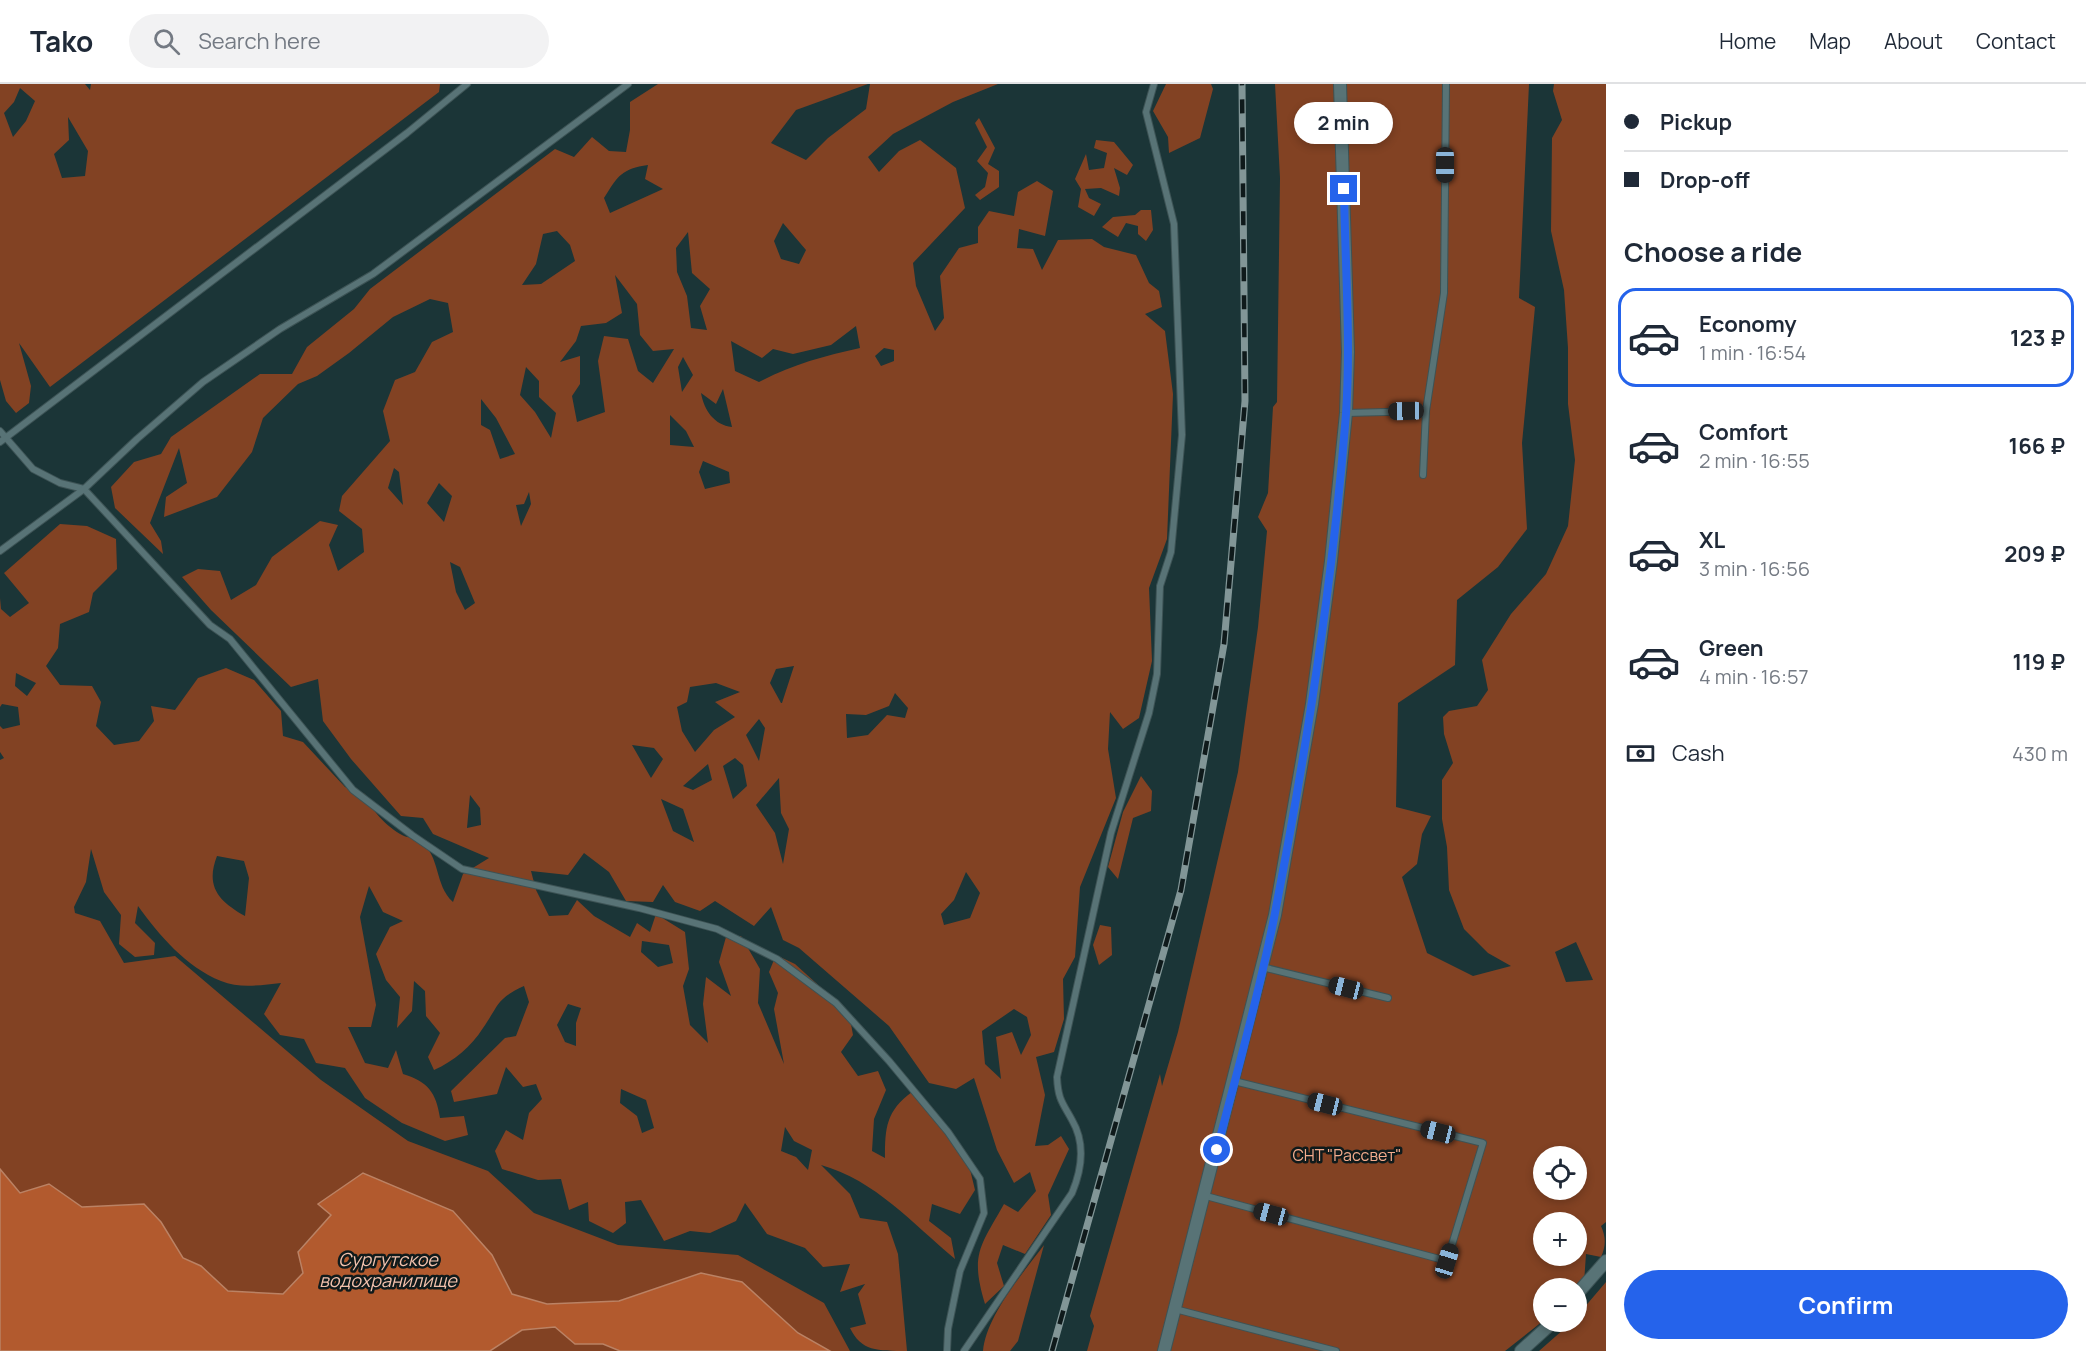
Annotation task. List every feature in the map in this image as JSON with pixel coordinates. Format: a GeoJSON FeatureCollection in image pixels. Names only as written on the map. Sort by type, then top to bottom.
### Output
{"type":"FeatureCollection","features":[{"type":"Feature","properties":{"kind":"street"},"geometry":{"type":"LineString","coordinates":[[1164,1351],[1206,1196],[1275,915],[1312,704],[1331,561],[1346,412],[1348,352],[1340,84]]}},
{"type":"Feature","properties":{"kind":"street"},"geometry":{"type":"LineString","coordinates":[[1587,1283],[1606,1261]]}},
{"type":"Feature","properties":{"kind":"street"},"geometry":{"type":"LineString","coordinates":[[1521,1351],[1542,1332]]}},
{"type":"Feature","properties":{"kind":"lane"},"geometry":{"type":"LineString","coordinates":[[0,442],[397,140],[467,84]]}},
{"type":"Feature","properties":{"kind":"lane"},"geometry":{"type":"LineString","coordinates":[[0,551],[84,489],[203,382],[280,329],[374,274],[628,84]]}},
{"type":"Feature","properties":{"kind":"lane"},"geometry":{"type":"LineString","coordinates":[[964,1351],[1072,1193],[1080,1172],[1082,1146],[1074,1122],[1058,1098],[1057,1077],[1111,833],[1149,713],[1157,674],[1160,586],[1171,552],[1182,435],[1174,224],[1146,112],[1154,84]]}},
{"type":"Feature","properties":{"kind":"lane"},"geometry":{"type":"LineString","coordinates":[[1423,475],[1426,411],[1444,293],[1446,84]]}},
{"type":"Feature","properties":{"kind":"lane"},"geometry":{"type":"LineString","coordinates":[[1346,412],[1426,411]]}},
{"type":"Feature","properties":{"kind":"lane"},"geometry":{"type":"LineString","coordinates":[[0,431],[33,469],[60,483],[84,489],[210,624],[230,639],[353,790],[412,835],[462,868],[639,908],[717,929],[777,959],[836,1003],[889,1061],[948,1132],[980,1179],[984,1213],[960,1271],[948,1329],[947,1351]]}},
{"type":"Feature","properties":{"kind":"lane"},"geometry":{"type":"LineString","coordinates":[[1262,967],[1388,998]]}},
{"type":"Feature","properties":{"kind":"lane"},"geometry":{"type":"LineString","coordinates":[[1206,1196],[1447,1261],[1483,1143],[1234,1081]]}},
{"type":"Feature","properties":{"kind":"lane"},"geometry":{"type":"LineString","coordinates":[[1175,1308],[1336,1351]]}},
{"type":"Feature","properties":{"kind":"green space"},"geometry":{"type":"Polygon","coordinates":[[[0,84],[85,84],[90,90],[91,84],[440,84],[439,92],[50,387],[19,343],[31,386],[29,403],[16,413],[6,401],[0,380],[0,84]],[[20,88],[14,102],[4,113],[13,137],[26,121],[35,101],[20,88]],[[68,117],[69,140],[54,154],[62,178],[85,176],[88,151],[68,117]]]}},
{"type":"Feature","properties":{"kind":"green space"},"geometry":{"type":"Polygon","coordinates":[[[658,84],[868,84],[796,110],[771,143],[806,160],[828,138],[866,109],[870,84],[998,84],[953,102],[893,134],[868,157],[879,172],[899,151],[920,140],[956,168],[965,208],[913,263],[916,286],[935,331],[944,318],[940,276],[959,248],[978,243],[978,227],[989,211],[1014,216],[1018,192],[1037,181],[1053,191],[1045,236],[1019,229],[1017,248],[1033,249],[1042,270],[1058,240],[1092,239],[1104,247],[1136,255],[1149,283],[1159,291],[1162,307],[1145,314],[1165,331],[1173,394],[1167,539],[1149,588],[1152,661],[1139,718],[1123,729],[1110,712],[1108,749],[1116,798],[1080,887],[1075,957],[1063,979],[1064,1019],[1054,1052],[1036,1057],[1045,1095],[1035,1146],[1048,1145],[1061,1136],[1069,1149],[1048,1195],[1051,1215],[1025,1254],[1003,1245],[997,1263],[1004,1286],[985,1304],[978,1273],[983,1241],[1004,1204],[1018,1212],[1036,1191],[1030,1172],[1014,1183],[997,1150],[974,1078],[956,1089],[929,1083],[889,1026],[799,948],[783,940],[771,907],[754,926],[715,901],[700,911],[675,902],[663,885],[653,902],[626,901],[609,872],[584,853],[568,875],[531,871],[536,890],[549,916],[568,915],[577,900],[594,916],[630,937],[637,923],[650,932],[656,914],[685,932],[689,969],[683,986],[690,1025],[708,1043],[703,1004],[706,977],[731,996],[719,962],[726,937],[741,936],[760,969],[758,1003],[784,1064],[774,1009],[778,993],[769,972],[776,955],[795,964],[849,1013],[853,1035],[841,1052],[858,1076],[878,1071],[886,1090],[874,1119],[872,1151],[885,1158],[887,1129],[892,1113],[912,1092],[968,1161],[975,1190],[960,1214],[932,1204],[929,1221],[951,1238],[955,1259],[876,1192],[841,1172],[821,1165],[850,1194],[860,1218],[887,1222],[898,1254],[907,1351],[871,1348],[854,1336],[850,1328],[866,1324],[858,1294],[865,1284],[840,1292],[850,1264],[823,1267],[805,1248],[767,1234],[745,1203],[736,1221],[710,1233],[690,1231],[664,1241],[641,1200],[625,1202],[626,1223],[613,1233],[589,1221],[588,1202],[569,1210],[561,1179],[538,1180],[502,1169],[495,1151],[506,1130],[523,1140],[529,1113],[542,1099],[536,1084],[523,1087],[506,1067],[497,1094],[454,1102],[451,1091],[505,1038],[516,1036],[529,1002],[524,986],[503,999],[467,1047],[455,1058],[434,1070],[428,1057],[440,1033],[426,1016],[425,991],[414,981],[412,1011],[397,1028],[400,997],[386,980],[376,954],[390,927],[403,921],[383,912],[369,886],[360,917],[376,1005],[371,1027],[348,1027],[365,1063],[388,1068],[396,1050],[403,1074],[419,1081],[429,1089],[436,1101],[440,1118],[464,1116],[468,1135],[445,1141],[402,1123],[365,1098],[345,1068],[316,1063],[304,1039],[280,1035],[264,1014],[281,983],[236,985],[208,975],[174,949],[138,906],[135,923],[155,943],[154,955],[135,957],[119,944],[121,915],[104,892],[91,849],[86,882],[74,907],[75,913],[100,921],[124,963],[175,956],[321,1080],[408,1141],[488,1171],[534,1213],[618,1245],[738,1255],[824,1303],[850,1351],[830,1351],[798,1333],[742,1282],[701,1273],[619,1301],[547,1304],[512,1294],[492,1255],[319,1204],[331,1215],[298,1251],[303,1273],[283,1294],[228,1291],[201,1266],[183,1258],[161,1222],[144,1204],[82,1207],[49,1184],[20,1193],[0,1169],[0,760],[4,758],[0,752],[0,726],[3,729],[20,725],[18,707],[2,704],[0,707],[0,598],[1,609],[10,617],[29,603],[4,573],[60,524],[87,526],[116,539],[117,569],[93,593],[89,612],[60,624],[58,648],[46,666],[60,685],[92,686],[101,702],[96,726],[114,745],[139,741],[154,721],[151,706],[175,710],[198,678],[226,668],[254,680],[281,711],[283,736],[303,742],[345,787],[365,794],[375,811],[391,828],[404,836],[418,840],[427,847],[435,862],[443,887],[453,902],[463,874],[489,858],[433,834],[423,818],[401,816],[351,759],[323,721],[318,679],[291,687],[211,610],[182,577],[198,569],[220,571],[231,600],[256,585],[272,557],[320,521],[338,525],[329,545],[338,571],[364,552],[362,529],[339,511],[342,496],[390,441],[383,411],[395,380],[415,372],[432,342],[453,332],[448,303],[430,299],[393,317],[317,376],[298,384],[263,418],[252,452],[217,497],[164,517],[166,497],[187,483],[179,448],[150,523],[161,541],[163,554],[115,508],[111,487],[134,462],[161,454],[171,437],[260,374],[292,374],[307,347],[354,309],[370,289],[555,149],[574,157],[592,137],[609,151],[626,152],[630,130],[630,102],[658,84]],[[648,165],[622,174],[604,198],[610,213],[663,189],[645,179],[648,165]],[[783,223],[774,241],[781,259],[799,264],[806,250],[783,223]],[[557,231],[543,234],[536,264],[522,285],[541,284],[575,261],[570,245],[557,231]],[[688,232],[676,248],[677,272],[687,296],[691,328],[707,330],[700,306],[710,289],[692,273],[688,232]],[[615,275],[622,313],[606,323],[581,326],[576,341],[560,362],[580,356],[580,384],[572,396],[577,422],[605,412],[598,361],[604,336],[628,339],[638,371],[653,383],[674,349],[653,351],[640,335],[637,304],[615,275]],[[856,326],[831,345],[793,354],[773,349],[762,358],[731,341],[735,371],[759,382],[808,362],[860,348],[856,326]],[[884,348],[875,356],[881,366],[894,361],[894,350],[884,348]],[[683,357],[678,367],[682,392],[693,375],[683,357]],[[526,367],[520,395],[535,412],[551,438],[556,413],[539,397],[539,381],[526,367]],[[723,389],[716,404],[701,393],[705,405],[715,420],[732,427],[723,389]],[[481,399],[481,425],[490,430],[500,459],[515,454],[496,418],[481,399]],[[670,415],[670,445],[694,447],[686,431],[670,415]],[[703,461],[699,472],[705,489],[730,483],[729,472],[703,461]],[[394,468],[388,488],[403,505],[399,472],[394,468]],[[439,483],[427,503],[444,522],[452,496],[439,483]],[[529,492],[524,504],[516,505],[521,526],[531,504],[529,492]],[[450,562],[456,592],[465,610],[475,603],[460,567],[450,562]],[[794,666],[776,669],[770,683],[781,703],[782,703],[794,666]],[[16,673],[15,686],[27,696],[36,683],[16,673]],[[716,683],[690,687],[687,702],[677,707],[682,731],[695,752],[714,730],[735,717],[715,702],[740,692],[716,683]],[[895,693],[889,706],[866,715],[846,714],[847,738],[868,735],[887,715],[905,718],[908,708],[895,693]],[[759,719],[746,735],[759,761],[765,728],[759,719]],[[632,745],[651,778],[663,759],[654,748],[632,745]],[[735,758],[723,766],[733,799],[747,786],[743,765],[735,758]],[[708,764],[683,786],[693,790],[712,780],[708,764]],[[779,778],[756,805],[775,833],[783,864],[789,829],[781,813],[779,778]],[[470,795],[467,828],[481,825],[480,808],[470,795]],[[661,799],[673,831],[694,842],[683,809],[661,799]],[[217,856],[213,876],[217,892],[228,905],[245,916],[249,878],[244,861],[217,856]],[[966,872],[954,900],[941,914],[944,925],[970,918],[980,893],[966,872]],[[642,941],[641,952],[658,967],[673,963],[669,945],[642,941]],[[568,1004],[557,1025],[565,1042],[576,1046],[576,1023],[581,1008],[568,1004]],[[1014,1009],[982,1031],[985,1064],[1001,1079],[996,1037],[1012,1032],[1021,1055],[1031,1035],[1027,1017],[1014,1009]],[[621,1089],[620,1103],[637,1116],[642,1133],[654,1128],[646,1100],[621,1089]],[[785,1127],[781,1151],[796,1157],[808,1170],[812,1150],[794,1141],[785,1127]]]}},
{"type":"Feature","properties":{"kind":"green space"},"geometry":{"type":"Polygon","coordinates":[[[1166,84],[1211,84],[1213,89],[1200,138],[1169,153],[1168,137],[1153,111],[1166,84]]]}},
{"type":"Feature","properties":{"kind":"green space","name":"СНТ \"Рассвет\""},"geometry":{"type":"Polygon","coordinates":[[[1275,84],[1529,84],[1519,298],[1535,307],[1522,443],[1527,529],[1498,567],[1457,600],[1455,665],[1398,703],[1396,807],[1431,816],[1422,834],[1417,864],[1402,877],[1427,953],[1473,976],[1511,966],[1488,953],[1464,929],[1449,890],[1447,847],[1442,819],[1442,780],[1453,763],[1444,734],[1443,717],[1449,711],[1477,706],[1488,690],[1482,660],[1511,614],[1546,574],[1568,526],[1575,460],[1568,404],[1568,348],[1564,290],[1551,231],[1552,138],[1562,120],[1553,91],[1554,84],[1606,84],[1606,1222],[1601,1226],[1605,1245],[1601,1257],[1587,1254],[1587,1212],[1533,1212],[1533,1266],[1585,1266],[1584,1278],[1533,1278],[1533,1329],[1505,1351],[1087,1351],[1094,1326],[1090,1316],[1160,1074],[1162,1086],[1178,1032],[1238,772],[1258,627],[1267,531],[1258,517],[1268,493],[1273,407],[1277,402],[1280,178],[1275,84]],[[1576,942],[1555,952],[1566,982],[1593,980],[1576,942]]]}},
{"type":"Feature","properties":{"kind":"green space"},"geometry":{"type":"Polygon","coordinates":[[[979,118],[995,148],[988,164],[999,171],[999,187],[980,200],[975,195],[985,187],[988,173],[977,161],[987,147],[975,123],[979,118]]]}},
{"type":"Feature","properties":{"kind":"green space"},"geometry":{"type":"Polygon","coordinates":[[[1096,140],[1114,142],[1133,165],[1127,175],[1114,168],[1120,188],[1119,196],[1101,188],[1085,189],[1089,198],[1101,204],[1094,216],[1078,207],[1081,189],[1075,179],[1086,154],[1089,170],[1104,168],[1107,153],[1094,148],[1096,140]]]}},
{"type":"Feature","properties":{"kind":"green space"},"geometry":{"type":"Polygon","coordinates":[[[1141,210],[1151,210],[1153,230],[1146,241],[1138,234],[1138,226],[1126,223],[1118,237],[1102,227],[1113,217],[1135,215],[1141,210]]]}},
{"type":"Feature","properties":{"kind":"green space"},"geometry":{"type":"Polygon","coordinates":[[[1141,776],[1152,791],[1151,811],[1133,818],[1118,879],[1108,867],[1123,812],[1141,776]]]}},
{"type":"Feature","properties":{"kind":"green space"},"geometry":{"type":"Polygon","coordinates":[[[1100,925],[1111,927],[1112,955],[1099,965],[1093,945],[1100,925]]]}},
{"type":"Feature","properties":{"kind":"green space"},"geometry":{"type":"Polygon","coordinates":[[[1044,1245],[1018,1341],[1010,1351],[983,1351],[998,1309],[1044,1245]]]}},
{"type":"Feature","properties":{"kind":"green space"},"geometry":{"type":"Polygon","coordinates":[[[1606,1282],[1606,1351],[1539,1351],[1561,1332],[1587,1332],[1587,1304],[1606,1282]]]}},
{"type":"Feature","properties":{"kind":"green space"},"geometry":{"type":"Polygon","coordinates":[[[555,1327],[575,1344],[603,1344],[620,1351],[490,1351],[522,1330],[555,1327]]]}},
{"type":"Feature","properties":{"kind":"water","name":"Сургутское водохранилище"},"geometry":{"type":"Polygon","coordinates":[[[0,1169],[20,1193],[49,1184],[82,1207],[144,1204],[161,1222],[183,1258],[201,1266],[228,1291],[283,1294],[303,1273],[298,1252],[331,1215],[318,1204],[363,1173],[453,1211],[492,1255],[512,1294],[547,1304],[619,1301],[701,1273],[742,1282],[798,1333],[830,1351],[620,1351],[603,1344],[575,1344],[555,1327],[522,1330],[490,1351],[0,1351],[0,1169]]]}},
{"type":"Feature","properties":{"kind":"railway"},"geometry":{"type":"LineString","coordinates":[[1052,1351],[1181,890],[1224,644],[1245,401],[1242,84]]}},
{"type":"Feature","properties":{"kind":"route"},"geometry":{"type":"LineString","coordinates":[[1217,1150],[1275,915],[1312,704],[1331,561],[1346,412],[1348,352],[1344,189]]}}]}
